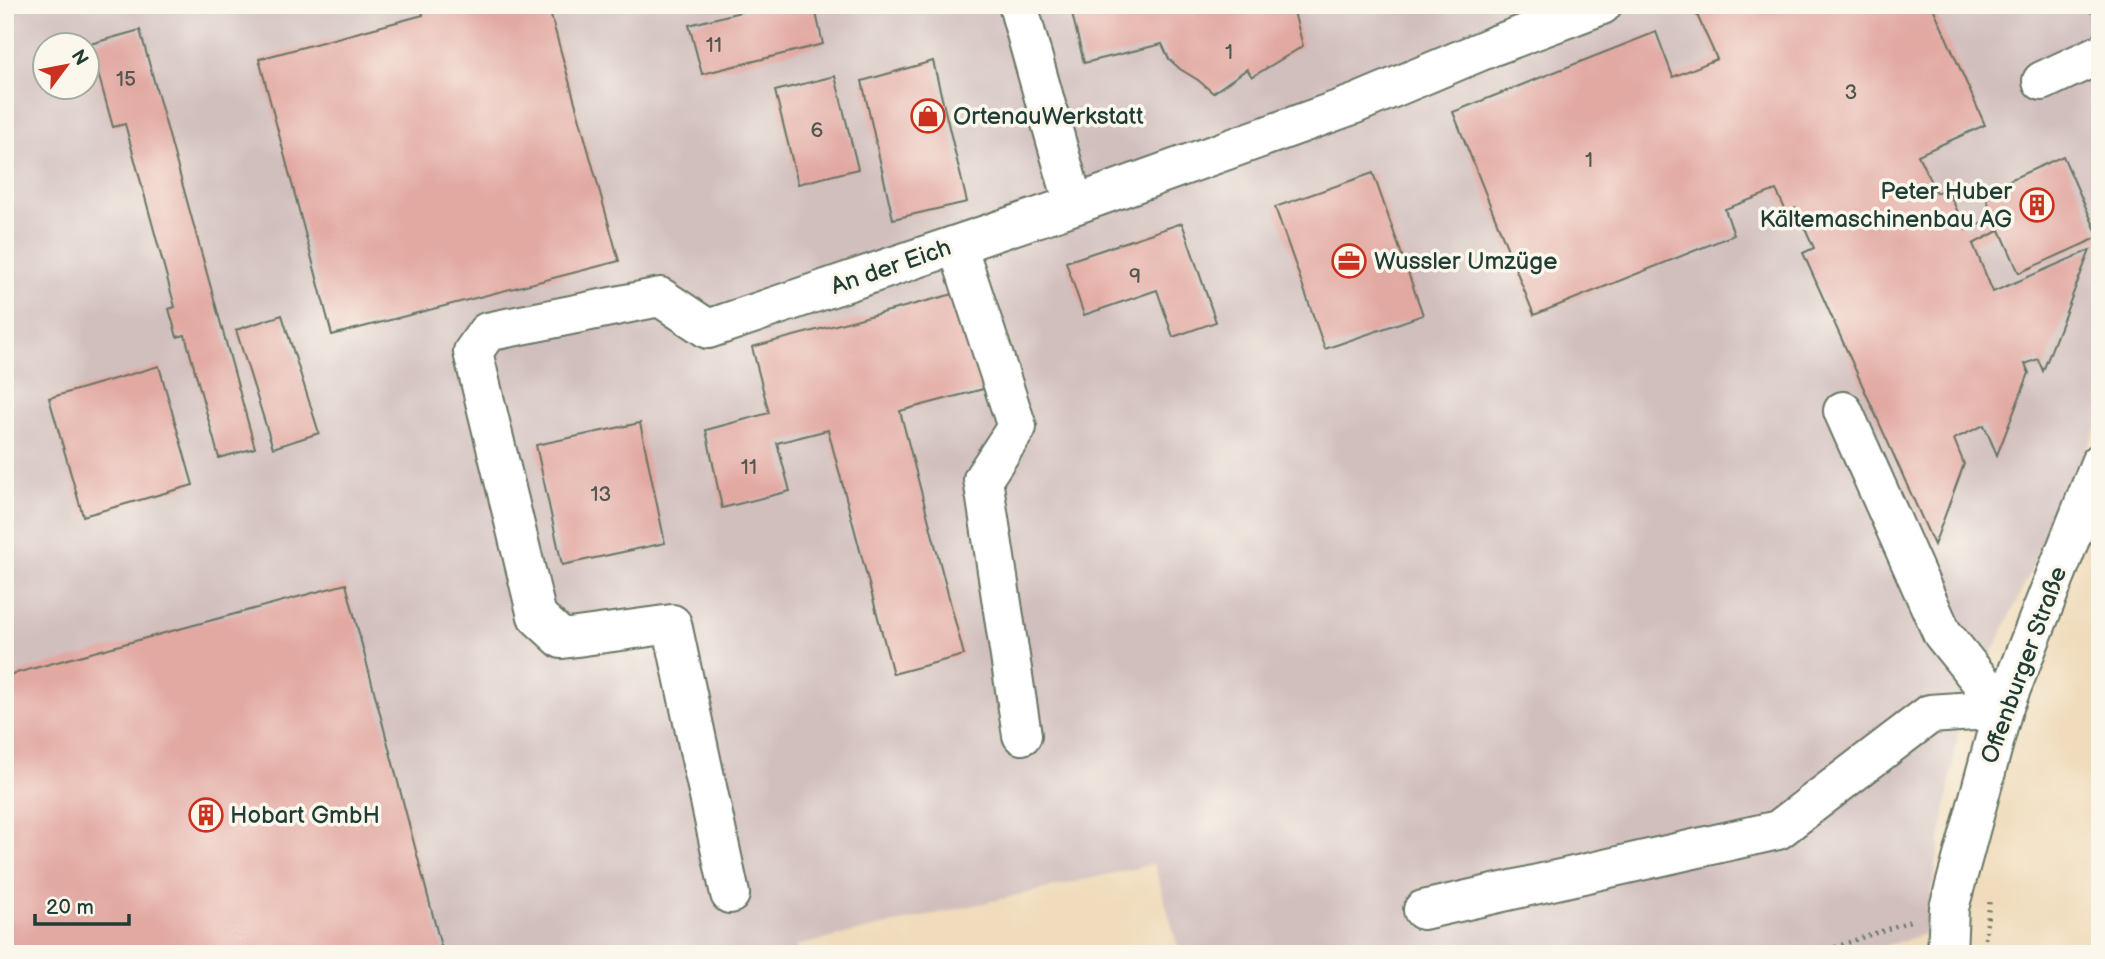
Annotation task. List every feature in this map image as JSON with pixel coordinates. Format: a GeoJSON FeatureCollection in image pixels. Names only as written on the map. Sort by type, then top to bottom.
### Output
{"type":"FeatureCollection","features":[{"type":"Feature","properties":{"kind":"street"},"geometry":{"type":"LineString","coordinates":[[1018,5],[1074,205]]}},
{"type":"Feature","properties":{"kind":"street","name":"An der Eich"},"geometry":{"type":"LineString","coordinates":[[730,894],[672,624],[562,639],[537,616],[473,352],[487,332],[660,297],[708,329],[1074,205],[1355,104],[1493,46],[1602,5]]}},
{"type":"Feature","properties":{"kind":"street"},"geometry":{"type":"LineString","coordinates":[[2042,81],[2100,54]]}},
{"type":"Feature","properties":{"kind":"street"},"geometry":{"type":"LineString","coordinates":[[957,245],[1017,427],[983,479],[1022,735]]}},
{"type":"Feature","properties":{"kind":"street"},"geometry":{"type":"LineString","coordinates":[[1843,411],[1942,633],[2003,709]]}},
{"type":"Feature","properties":{"kind":"street","name":"Offenburger Straße"},"geometry":{"type":"LineString","coordinates":[[1947,954],[1949,908],[2003,709],[2100,463]]}},
{"type":"Feature","properties":{"kind":"street"},"geometry":{"type":"LineString","coordinates":[[1423,909],[1777,830],[1930,714],[2003,709]]}},
{"type":"Feature","properties":{"kind":"path"},"geometry":{"type":"LineString","coordinates":[[1815,954],[1949,908]]}},
{"type":"Feature","properties":{"kind":"shaded area"},"geometry":{"type":"Polygon","coordinates":[[[5,5],[2100,5],[2100,421],[1959,726],[1925,934],[1857,954],[1180,954],[1154,864],[796,946],[798,954],[5,954],[5,5]]]}},
{"type":"Feature","properties":{"kind":"building"},"geometry":{"type":"Polygon","coordinates":[[[421,5],[548,5],[619,261],[332,335],[259,59],[423,15],[421,5]]]}},
{"type":"Feature","properties":{"kind":"building"},"geometry":{"type":"Polygon","coordinates":[[[768,5],[843,6],[816,13],[823,44],[702,74],[689,25],[768,5]]]}},
{"type":"Feature","properties":{"kind":"building"},"geometry":{"type":"Polygon","coordinates":[[[1070,5],[1314,6],[1294,12],[1303,46],[1252,77],[1247,69],[1213,93],[1169,59],[1162,44],[1084,63],[1070,5]]]}},
{"type":"Feature","properties":{"kind":"building"},"geometry":{"type":"Polygon","coordinates":[[[1719,5],[1932,5],[1985,125],[1918,155],[1936,193],[1947,188],[1966,230],[1995,218],[1983,192],[2063,156],[2099,237],[2019,273],[2000,230],[1973,244],[1993,292],[2090,250],[2043,371],[2038,359],[2025,364],[2029,373],[1997,455],[1984,425],[1954,439],[1964,464],[1934,545],[1803,253],[1814,248],[1796,208],[1787,213],[1776,190],[1725,209],[1734,235],[1534,315],[1453,112],[1656,32],[1673,77],[1717,59],[1697,15],[1719,5]]]}},
{"type":"Feature","properties":{"kind":"building"},"geometry":{"type":"Polygon","coordinates":[[[140,30],[255,448],[219,458],[185,335],[177,337],[169,309],[175,307],[125,124],[113,127],[102,87],[102,41],[140,30]]]}},
{"type":"Feature","properties":{"kind":"building"},"geometry":{"type":"Polygon","coordinates":[[[933,61],[967,202],[893,219],[862,81],[933,61]]]}},
{"type":"Feature","properties":{"kind":"building"},"geometry":{"type":"Polygon","coordinates":[[[835,76],[858,169],[798,184],[775,91],[835,76]]]}},
{"type":"Feature","properties":{"kind":"building","name":"Wussler Umzüge"},"geometry":{"type":"Polygon","coordinates":[[[1373,173],[1423,315],[1325,349],[1275,207],[1373,173]]]}},
{"type":"Feature","properties":{"kind":"building"},"geometry":{"type":"Polygon","coordinates":[[[1182,223],[1216,322],[1173,337],[1157,290],[1084,315],[1066,262],[1182,223]]]}},
{"type":"Feature","properties":{"kind":"building"},"geometry":{"type":"Polygon","coordinates":[[[961,292],[987,388],[900,411],[964,655],[893,674],[828,430],[777,443],[790,491],[722,508],[706,430],[769,413],[752,347],[961,292]]]}},
{"type":"Feature","properties":{"kind":"building"},"geometry":{"type":"Polygon","coordinates":[[[282,315],[319,433],[273,448],[236,330],[282,315]]]}},
{"type":"Feature","properties":{"kind":"building"},"geometry":{"type":"Polygon","coordinates":[[[159,366],[193,485],[83,516],[49,398],[159,366]]]}},
{"type":"Feature","properties":{"kind":"building"},"geometry":{"type":"Polygon","coordinates":[[[640,423],[665,543],[562,565],[536,445],[640,423]]]}},
{"type":"Feature","properties":{"kind":"building","name":"Hobart GmbH"},"geometry":{"type":"Polygon","coordinates":[[[346,584],[443,954],[5,954],[5,676],[346,584]]]}},
{"type":"Feature","properties":{"kind":"place","name":"OrtenauWerkstatt"},"geometry":{"type":"Point","coordinates":[928,116]}},
{"type":"Feature","properties":{"kind":"place","name":"Peter Huber Kältemaschinenbau AG"},"geometry":{"type":"Point","coordinates":[2037,205]}},
{"type":"Feature","properties":{"kind":"place","name":"Wussler Umzüge"},"geometry":{"type":"Point","coordinates":[1349,261]}},
{"type":"Feature","properties":{"kind":"place","name":"Hobart GmbH"},"geometry":{"type":"Point","coordinates":[206,815]}}]}
